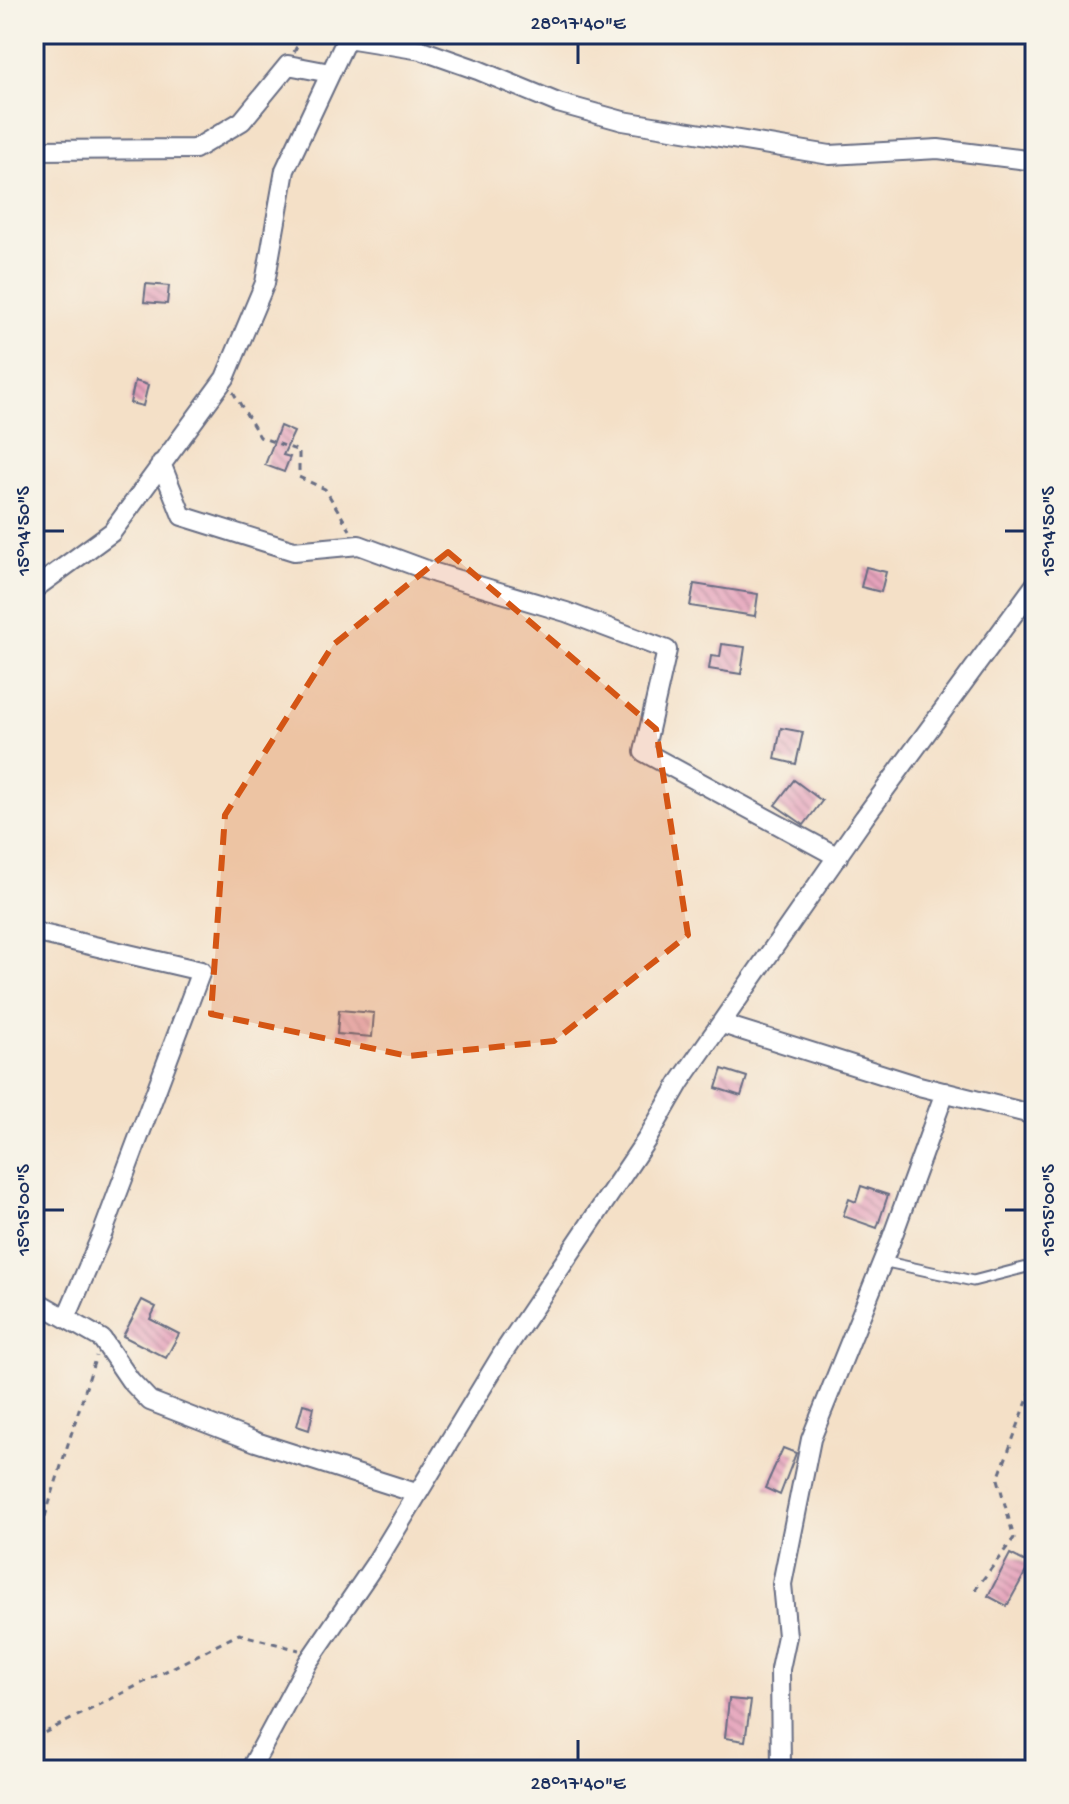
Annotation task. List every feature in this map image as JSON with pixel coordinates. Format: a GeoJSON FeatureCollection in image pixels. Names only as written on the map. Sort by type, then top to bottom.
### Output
{"type":"FeatureCollection","features":[{"type":"Feature","properties":{"kind":"street"},"geometry":{"type":"LineString","coordinates":[[34,589],[112,532],[225,378],[265,283],[285,170],[348,36],[421,50],[558,103],[623,121],[815,153],[938,149],[1035,161]]}},
{"type":"Feature","properties":{"kind":"street"},"geometry":{"type":"LineString","coordinates":[[34,150],[195,149],[242,121],[288,65],[330,73]]}},
{"type":"Feature","properties":{"kind":"street"},"geometry":{"type":"LineString","coordinates":[[161,463],[182,516],[294,551],[359,545],[435,573],[566,612],[667,650],[644,752],[838,857]]}},
{"type":"Feature","properties":{"kind":"street"},"geometry":{"type":"LineString","coordinates":[[250,1770],[314,1654],[375,1564],[503,1353],[722,1024],[838,857],[1033,591]]}},
{"type":"Feature","properties":{"kind":"street"},"geometry":{"type":"LineString","coordinates":[[34,932],[201,971],[103,1232],[67,1316]]}},
{"type":"Feature","properties":{"kind":"street"},"geometry":{"type":"LineString","coordinates":[[722,1024],[945,1092],[1035,1115]]}},
{"type":"Feature","properties":{"kind":"street"},"geometry":{"type":"LineString","coordinates":[[781,1770],[780,1669],[787,1636],[782,1584],[811,1439],[945,1092]]}},
{"type":"Feature","properties":{"kind":"street"},"geometry":{"type":"LineString","coordinates":[[34,1300],[67,1316],[102,1339],[130,1380],[150,1401],[256,1442],[416,1493]]}},
{"type":"Feature","properties":{"kind":"lane"},"geometry":{"type":"LineString","coordinates":[[882,1261],[973,1281],[1035,1265]]}},
{"type":"Feature","properties":{"kind":"path"},"geometry":{"type":"LineString","coordinates":[[225,378],[260,437],[299,451],[299,477],[325,489],[359,545]]}},
{"type":"Feature","properties":{"kind":"path"},"geometry":{"type":"LineString","coordinates":[[34,1551],[102,1339]]}},
{"type":"Feature","properties":{"kind":"path"},"geometry":{"type":"LineString","coordinates":[[975,1590],[1014,1538],[998,1479],[1032,1388],[1035,1359]]}},
{"type":"Feature","properties":{"kind":"path"},"geometry":{"type":"LineString","coordinates":[[34,1738],[239,1634],[314,1654]]}},
{"type":"Feature","properties":{"kind":"highlighted area"},"geometry":{"type":"Polygon","coordinates":[[[448,552],[656,729],[688,935],[554,1041],[408,1056],[211,1014],[225,815],[333,645],[448,552]]]}},
{"type":"Feature","properties":{"kind":"building"},"geometry":{"type":"Polygon","coordinates":[[[146,284],[169,286],[167,304],[144,302],[146,284]]]}},
{"type":"Feature","properties":{"kind":"building"},"geometry":{"type":"Polygon","coordinates":[[[135,381],[148,385],[143,406],[130,403],[135,381]]]}},
{"type":"Feature","properties":{"kind":"building"},"geometry":{"type":"Polygon","coordinates":[[[280,426],[294,432],[283,455],[290,457],[284,472],[265,465],[280,426]]]}},
{"type":"Feature","properties":{"kind":"building"},"geometry":{"type":"Polygon","coordinates":[[[866,567],[886,572],[881,592],[861,587],[866,567]]]}},
{"type":"Feature","properties":{"kind":"building"},"geometry":{"type":"Polygon","coordinates":[[[694,584],[758,594],[755,616],[690,606],[694,584]]]}},
{"type":"Feature","properties":{"kind":"building"},"geometry":{"type":"Polygon","coordinates":[[[722,644],[745,647],[741,674],[709,669],[711,656],[720,657],[722,644]]]}},
{"type":"Feature","properties":{"kind":"building"},"geometry":{"type":"Polygon","coordinates":[[[781,728],[803,732],[796,764],[775,759],[781,728]]]}},
{"type":"Feature","properties":{"kind":"building"},"geometry":{"type":"Polygon","coordinates":[[[794,780],[822,801],[804,825],[775,805],[794,780]]]}},
{"type":"Feature","properties":{"kind":"building"},"geometry":{"type":"Polygon","coordinates":[[[339,1010],[374,1013],[372,1037],[337,1034],[339,1010]]]}},
{"type":"Feature","properties":{"kind":"building"},"geometry":{"type":"Polygon","coordinates":[[[722,1069],[747,1077],[741,1096],[716,1088],[722,1069]]]}},
{"type":"Feature","properties":{"kind":"building"},"geometry":{"type":"Polygon","coordinates":[[[861,1186],[888,1195],[877,1228],[843,1216],[849,1199],[856,1202],[861,1186]]]}},
{"type":"Feature","properties":{"kind":"building"},"geometry":{"type":"Polygon","coordinates":[[[142,1300],[156,1307],[150,1319],[179,1334],[166,1358],[123,1336],[142,1300]]]}},
{"type":"Feature","properties":{"kind":"building"},"geometry":{"type":"Polygon","coordinates":[[[303,1404],[314,1407],[309,1430],[297,1426],[303,1404]]]}},
{"type":"Feature","properties":{"kind":"building"},"geometry":{"type":"Polygon","coordinates":[[[783,1448],[796,1453],[780,1495],[765,1488],[783,1448]]]}},
{"type":"Feature","properties":{"kind":"building"},"geometry":{"type":"Polygon","coordinates":[[[1010,1554],[1030,1564],[1007,1606],[988,1596],[1010,1554]]]}},
{"type":"Feature","properties":{"kind":"building"},"geometry":{"type":"Polygon","coordinates":[[[729,1699],[751,1701],[745,1741],[725,1738],[729,1699]]]}}]}
